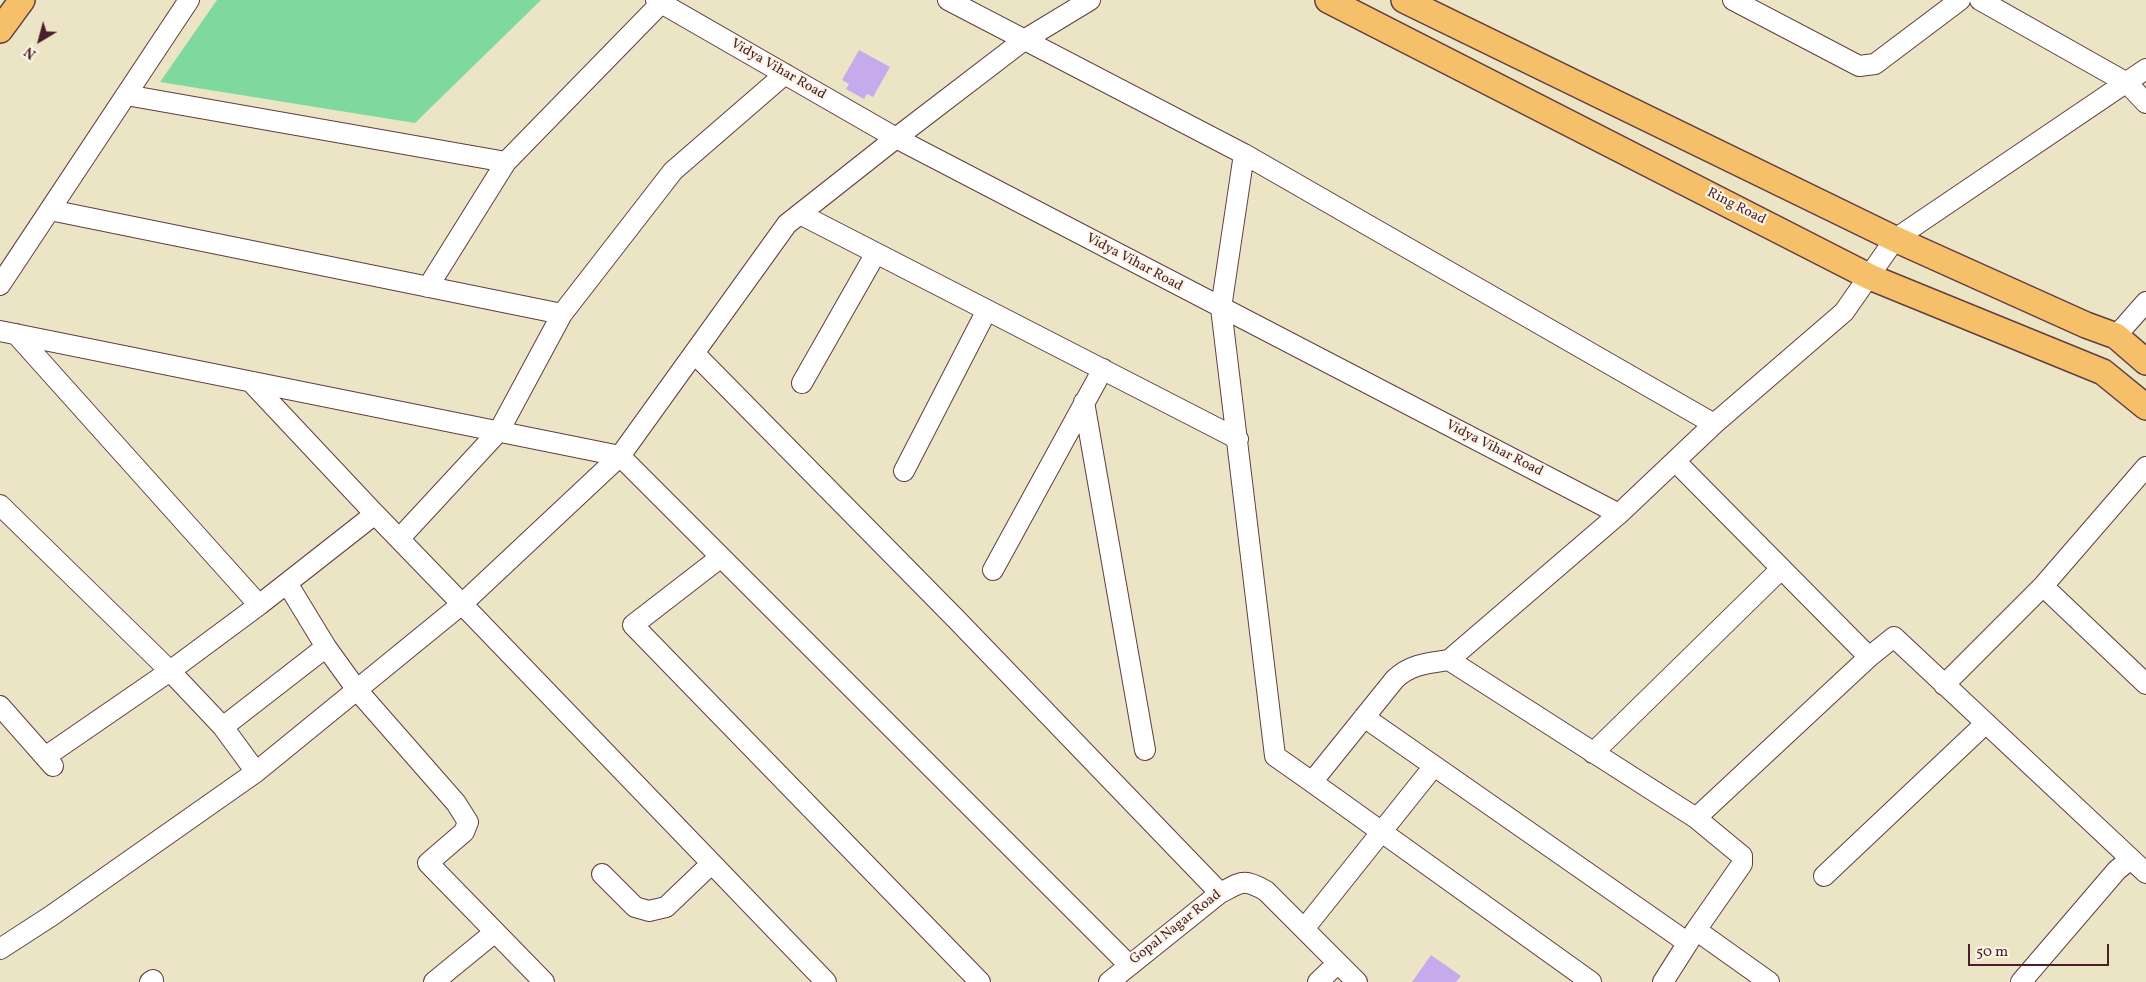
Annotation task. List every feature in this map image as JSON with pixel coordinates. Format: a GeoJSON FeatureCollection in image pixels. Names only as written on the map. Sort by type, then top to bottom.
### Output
{"type":"FeatureCollection","features":[{"type":"Feature","properties":{"kind":"main road"},"geometry":{"type":"LineString","coordinates":[[0,30],[22,0]]}},
{"type":"Feature","properties":{"kind":"main road","name":"Ring Road"},"geometry":{"type":"LineString","coordinates":[[1328,0],[1870,277],[2103,372],[2146,407]]}},
{"type":"Feature","properties":{"kind":"main road"},"geometry":{"type":"LineString","coordinates":[[1404,0],[1895,239],[2086,325],[2116,336],[2146,362]]}},
{"type":"Feature","properties":{"kind":"street"},"geometry":{"type":"LineString","coordinates":[[0,285],[189,0]]}},
{"type":"Feature","properties":{"kind":"street"},"geometry":{"type":"LineString","coordinates":[[948,0],[1244,154],[1714,424]]}},
{"type":"Feature","properties":{"kind":"street"},"geometry":{"type":"LineString","coordinates":[[0,950],[256,772],[462,604],[620,456],[787,224],[1024,40],[1090,0]]}},
{"type":"Feature","properties":{"kind":"street"},"geometry":{"type":"LineString","coordinates":[[1732,0],[1860,66],[1875,64],[1960,0]]}},
{"type":"Feature","properties":{"kind":"street"},"geometry":{"type":"LineString","coordinates":[[1980,0],[2127,83],[2146,103]]}},
{"type":"Feature","properties":{"kind":"street"},"geometry":{"type":"LineString","coordinates":[[428,287],[506,162],[661,1]]}},
{"type":"Feature","properties":{"kind":"street","name":"Vidya Vihar Road"},"geometry":{"type":"LineString","coordinates":[[661,1],[896,138],[1619,514]]}},
{"type":"Feature","properties":{"kind":"street"},"geometry":{"type":"LineString","coordinates":[[1312,782],[1404,670],[1421,663],[1449,660],[1619,514],[1714,424],[1844,312],[1895,239],[2146,69]]}},
{"type":"Feature","properties":{"kind":"street"},"geometry":{"type":"LineString","coordinates":[[399,539],[499,431],[562,314],[673,171],[785,74]]}},
{"type":"Feature","properties":{"kind":"street"},"geometry":{"type":"LineString","coordinates":[[126,95],[506,162]]}},
{"type":"Feature","properties":{"kind":"street"},"geometry":{"type":"LineString","coordinates":[[1244,154],[1221,308],[1275,756],[1591,982]]}},
{"type":"Feature","properties":{"kind":"street"},"geometry":{"type":"LineString","coordinates":[[50,210],[562,314]]}},
{"type":"Feature","properties":{"kind":"street"},"geometry":{"type":"LineString","coordinates":[[800,214],[1238,439]]}},
{"type":"Feature","properties":{"kind":"street"},"geometry":{"type":"LineString","coordinates":[[802,383],[876,253]]}},
{"type":"Feature","properties":{"kind":"street"},"geometry":{"type":"LineString","coordinates":[[2116,336],[2146,302]]}},
{"type":"Feature","properties":{"kind":"street"},"geometry":{"type":"LineString","coordinates":[[904,471],[987,310]]}},
{"type":"Feature","properties":{"kind":"street"},"geometry":{"type":"LineString","coordinates":[[8,332],[620,456],[1129,965]]}},
{"type":"Feature","properties":{"kind":"street"},"geometry":{"type":"LineString","coordinates":[[8,332],[259,604]]}},
{"type":"Feature","properties":{"kind":"street"},"geometry":{"type":"LineString","coordinates":[[694,353],[957,620],[1220,893]]}},
{"type":"Feature","properties":{"kind":"street"},"geometry":{"type":"LineString","coordinates":[[993,570],[1103,369]]}},
{"type":"Feature","properties":{"kind":"street"},"geometry":{"type":"LineString","coordinates":[[251,382],[374,514],[826,982]]}},
{"type":"Feature","properties":{"kind":"street"},"geometry":{"type":"LineString","coordinates":[[1084,402],[1145,750]]}},
{"type":"Feature","properties":{"kind":"street"},"geometry":{"type":"LineString","coordinates":[[1675,461],[1869,657]]}},
{"type":"Feature","properties":{"kind":"street"},"geometry":{"type":"LineString","coordinates":[[1944,685],[2043,586],[2146,467]]}},
{"type":"Feature","properties":{"kind":"street"},"geometry":{"type":"LineString","coordinates":[[0,505],[170,672],[223,727],[256,772]]}},
{"type":"Feature","properties":{"kind":"street"},"geometry":{"type":"LineString","coordinates":[[0,706],[49,762],[287,583],[374,514]]}},
{"type":"Feature","properties":{"kind":"street"},"geometry":{"type":"LineString","coordinates":[[721,557],[633,625],[980,982]]}},
{"type":"Feature","properties":{"kind":"street"},"geometry":{"type":"LineString","coordinates":[[1593,753],[1781,569]]}},
{"type":"Feature","properties":{"kind":"street"},"geometry":{"type":"LineString","coordinates":[[287,583],[326,647],[357,690],[456,803],[468,822],[464,832],[428,863],[544,982]]}},
{"type":"Feature","properties":{"kind":"street"},"geometry":{"type":"LineString","coordinates":[[2043,586],[2146,684]]}},
{"type":"Feature","properties":{"kind":"street"},"geometry":{"type":"LineString","coordinates":[[1696,818],[1869,657],[1894,637],[2146,873]]}},
{"type":"Feature","properties":{"kind":"street"},"geometry":{"type":"LineString","coordinates":[[223,727],[326,647]]}},
{"type":"Feature","properties":{"kind":"street"},"geometry":{"type":"LineString","coordinates":[[1449,660],[1696,818],[1742,856],[1742,864],[1663,982]]}},
{"type":"Feature","properties":{"kind":"street"},"geometry":{"type":"LineString","coordinates":[[1364,717],[1434,766],[1692,936],[1769,982]]}},
{"type":"Feature","properties":{"kind":"street"},"geometry":{"type":"LineString","coordinates":[[1824,876],[1986,723]]}},
{"type":"Feature","properties":{"kind":"street"},"geometry":{"type":"LineString","coordinates":[[1304,929],[1434,766]]}},
{"type":"Feature","properties":{"kind":"street"},"geometry":{"type":"LineString","coordinates":[[2021,982],[2117,870],[2131,859]]}},
{"type":"Feature","properties":{"kind":"street"},"geometry":{"type":"LineString","coordinates":[[602,874],[634,907],[649,911],[666,907],[711,864]]}},
{"type":"Feature","properties":{"kind":"street","name":"Gopal Nagar Road"},"geometry":{"type":"LineString","coordinates":[[1109,982],[1220,893],[1240,883],[1251,882],[1266,890],[1357,982]]}},
{"type":"Feature","properties":{"kind":"street"},"geometry":{"type":"LineString","coordinates":[[434,982],[495,932]]}},
{"type":"Feature","properties":{"kind":"street"},"geometry":{"type":"LineString","coordinates":[[1318,982],[1338,963]]}},
{"type":"Feature","properties":{"kind":"green space"},"geometry":{"type":"Polygon","coordinates":[[[217,0],[541,0],[415,123],[160,82],[217,0]]]}},
{"type":"Feature","properties":{"kind":"building"},"geometry":{"type":"Polygon","coordinates":[[[859,50],[890,67],[873,97],[867,94],[864,99],[846,89],[849,84],[842,80],[859,50]]]}},
{"type":"Feature","properties":{"kind":"building"},"geometry":{"type":"Polygon","coordinates":[[[1431,955],[1461,976],[1456,982],[1412,982],[1431,955]]]}}]}
